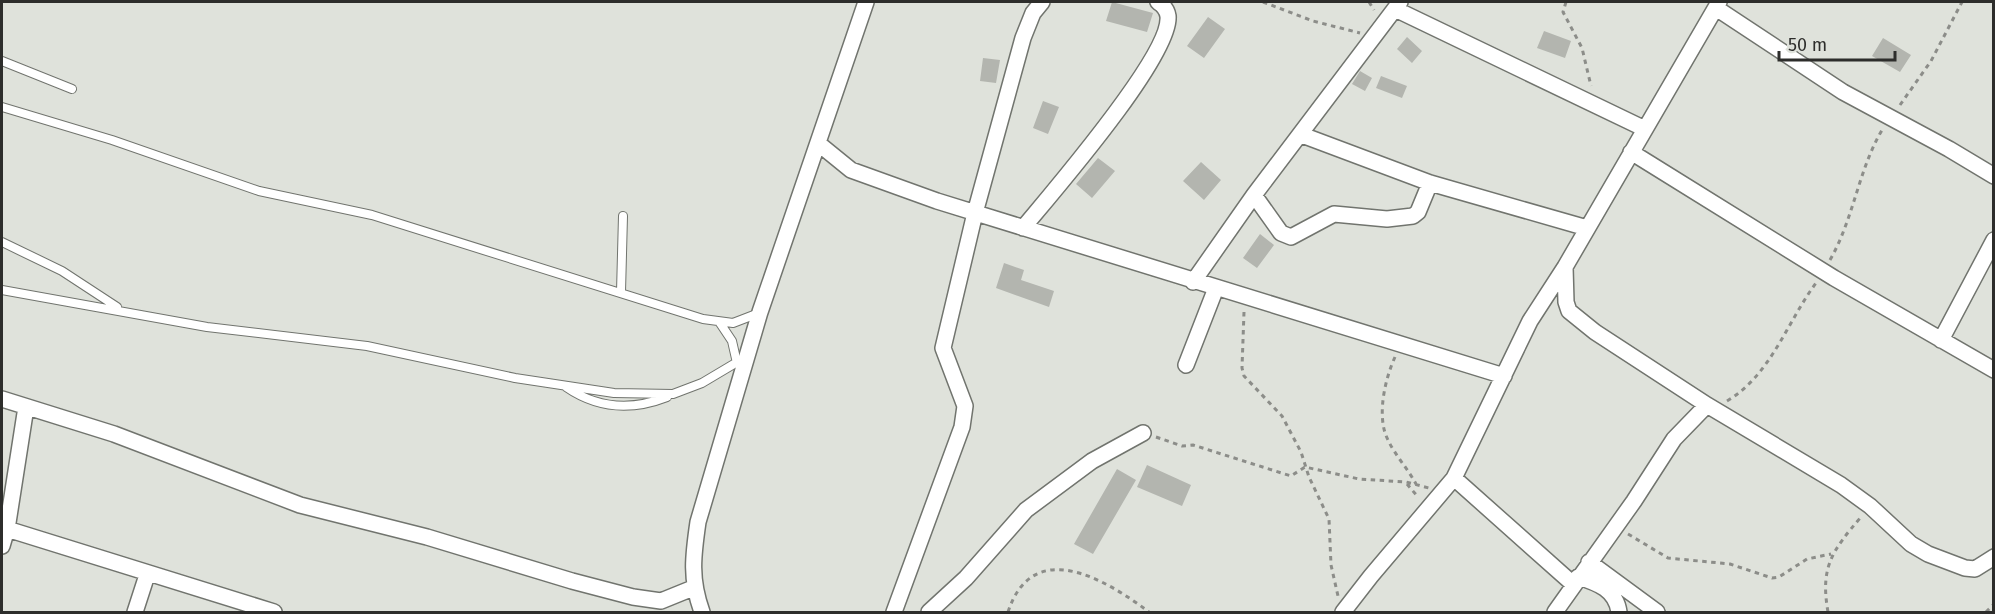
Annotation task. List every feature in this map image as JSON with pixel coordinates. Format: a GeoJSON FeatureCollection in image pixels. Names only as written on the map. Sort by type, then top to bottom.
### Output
{"type":"FeatureCollection","features":[{"type":"Feature","properties":{"kind":"street"},"geometry":{"type":"LineString","coordinates":[[702,612],[693,588],[692,558],[698,522],[742,359],[819,144],[866,2]]}},
{"type":"Feature","properties":{"kind":"street"},"geometry":{"type":"LineString","coordinates":[[894,612],[962,427],[964,406],[945,359],[943,348],[975,213],[1023,38],[1033,13],[1042,2]]}},
{"type":"Feature","properties":{"kind":"street"},"geometry":{"type":"LineString","coordinates":[[1023,228],[1121,107],[1151,64],[1167,27],[1168,15],[1158,2]]}},
{"type":"Feature","properties":{"kind":"street"},"geometry":{"type":"LineString","coordinates":[[1193,282],[1254,195],[1302,135],[1397,5],[1528,74],[1645,129]]}},
{"type":"Feature","properties":{"kind":"street"},"geometry":{"type":"LineString","coordinates":[[1343,612],[1454,478],[1530,321],[1565,267],[1717,5],[1843,92],[1949,148],[1994,176]]}},
{"type":"Feature","properties":{"kind":"street"},"geometry":{"type":"LineString","coordinates":[[1302,135],[1430,183],[1587,228]]}},
{"type":"Feature","properties":{"kind":"street"},"geometry":{"type":"LineString","coordinates":[[819,144],[851,170],[975,213],[1504,376]]}},
{"type":"Feature","properties":{"kind":"street"},"geometry":{"type":"LineString","coordinates":[[1630,152],[1824,271],[1994,370]]}},
{"type":"Feature","properties":{"kind":"street"},"geometry":{"type":"LineString","coordinates":[[1254,195],[1281,233],[1291,237],[1334,214],[1387,219],[1413,216],[1418,212],[1430,183]]}},
{"type":"Feature","properties":{"kind":"street"},"geometry":{"type":"LineString","coordinates":[[1941,340],[1994,240]]}},
{"type":"Feature","properties":{"kind":"street"},"geometry":{"type":"LineString","coordinates":[[1565,267],[1566,302],[1569,311],[1595,332],[1707,405],[1819,471],[1870,506],[1911,544],[1950,564],[1975,569],[1994,557]]}},
{"type":"Feature","properties":{"kind":"street"},"geometry":{"type":"LineString","coordinates":[[1186,365],[1216,288]]}},
{"type":"Feature","properties":{"kind":"street"},"geometry":{"type":"LineString","coordinates":[[2,399],[114,435],[300,505],[427,537],[572,581],[633,597],[661,601],[693,588]]}},
{"type":"Feature","properties":{"kind":"street"},"geometry":{"type":"LineString","coordinates":[[1555,612],[1674,439],[1707,405]]}},
{"type":"Feature","properties":{"kind":"street"},"geometry":{"type":"LineString","coordinates":[[2,546],[7,529],[26,407]]}},
{"type":"Feature","properties":{"kind":"street"},"geometry":{"type":"LineString","coordinates":[[929,612],[966,578],[1026,510],[1092,461],[1143,433]]}},
{"type":"Feature","properties":{"kind":"street"},"geometry":{"type":"LineString","coordinates":[[1454,478],[1576,580],[1605,587],[1613,595],[1619,612]]}},
{"type":"Feature","properties":{"kind":"street"},"geometry":{"type":"LineString","coordinates":[[7,529],[147,575],[274,612]]}},
{"type":"Feature","properties":{"kind":"street"},"geometry":{"type":"LineString","coordinates":[[1589,562],[1657,612]]}},
{"type":"Feature","properties":{"kind":"street"},"geometry":{"type":"LineString","coordinates":[[135,612],[147,575]]}},
{"type":"Feature","properties":{"kind":"lane"},"geometry":{"type":"LineString","coordinates":[[2,61],[72,89]]}},
{"type":"Feature","properties":{"kind":"lane"},"geometry":{"type":"LineString","coordinates":[[2,107],[112,140],[259,191],[372,216],[720,323],[746,320],[760,312]]}},
{"type":"Feature","properties":{"kind":"lane"},"geometry":{"type":"LineString","coordinates":[[621,292],[622,216]]}},
{"type":"Feature","properties":{"kind":"lane"},"geometry":{"type":"LineString","coordinates":[[2,242],[62,271],[120,310]]}},
{"type":"Feature","properties":{"kind":"lane"},"geometry":{"type":"LineString","coordinates":[[2,290],[207,327],[367,346],[515,378],[637,395],[674,394]]}},
{"type":"Feature","properties":{"kind":"lane"},"geometry":{"type":"LineString","coordinates":[[562,384],[580,397],[601,405],[647,405],[702,383],[742,359],[720,323]]}},
{"type":"Feature","properties":{"kind":"path"},"geometry":{"type":"LineString","coordinates":[[1263,2],[1313,21],[1373,36]]}},
{"type":"Feature","properties":{"kind":"path"},"geometry":{"type":"LineString","coordinates":[[1566,2],[1563,12],[1582,48],[1598,105]]}},
{"type":"Feature","properties":{"kind":"path"},"geometry":{"type":"LineString","coordinates":[[1707,405],[1732,398],[1758,374],[1774,351],[1792,316],[1824,271],[1847,227],[1858,184],[1890,118],[1931,61],[1962,2]]}},
{"type":"Feature","properties":{"kind":"path"},"geometry":{"type":"LineString","coordinates":[[1236,294],[1246,315],[1242,368],[1244,376],[1282,416],[1301,452],[1305,467],[1329,519],[1332,576],[1343,612]]}},
{"type":"Feature","properties":{"kind":"path"},"geometry":{"type":"LineString","coordinates":[[1400,344],[1390,368],[1383,406],[1383,423],[1387,440],[1416,484]]}},
{"type":"Feature","properties":{"kind":"path"},"geometry":{"type":"LineString","coordinates":[[1143,433],[1182,446],[1193,445],[1291,476],[1305,467],[1359,479],[1416,484],[1441,494]]}},
{"type":"Feature","properties":{"kind":"path"},"geometry":{"type":"LineString","coordinates":[[1828,612],[1824,591],[1825,571],[1831,554],[1870,506]]}},
{"type":"Feature","properties":{"kind":"path"},"geometry":{"type":"LineString","coordinates":[[1616,526],[1668,558],[1730,564],[1772,578],[1779,577],[1807,559],[1831,554]]}},
{"type":"Feature","properties":{"kind":"path"},"geometry":{"type":"LineString","coordinates":[[1008,612],[1015,592],[1025,579],[1046,570],[1069,571],[1100,580],[1149,612]]}},
{"type":"Feature","properties":{"kind":"path"},"geometry":{"type":"LineString","coordinates":[[1986,612],[1994,604]]}},
{"type":"Feature","properties":{"kind":"building"},"geometry":{"type":"Polygon","coordinates":[[[1112,2],[1153,13],[1147,32],[1106,21],[1112,2]]]}},
{"type":"Feature","properties":{"kind":"building"},"geometry":{"type":"Polygon","coordinates":[[[1208,17],[1225,29],[1204,58],[1187,46],[1208,17]]]}},
{"type":"Feature","properties":{"kind":"building"},"geometry":{"type":"Polygon","coordinates":[[[1544,31],[1571,41],[1565,58],[1537,48],[1544,31]]]}},
{"type":"Feature","properties":{"kind":"building"},"geometry":{"type":"Polygon","coordinates":[[[1407,37],[1422,51],[1412,63],[1397,49],[1407,37]]]}},
{"type":"Feature","properties":{"kind":"building"},"geometry":{"type":"Polygon","coordinates":[[[1883,38],[1911,55],[1900,72],[1872,56],[1883,38]]]}},
{"type":"Feature","properties":{"kind":"building"},"geometry":{"type":"Polygon","coordinates":[[[983,58],[1000,60],[996,83],[980,81],[983,58]]]}},
{"type":"Feature","properties":{"kind":"building"},"geometry":{"type":"Polygon","coordinates":[[[1360,71],[1372,78],[1365,91],[1352,84],[1360,71]]]}},
{"type":"Feature","properties":{"kind":"building"},"geometry":{"type":"Polygon","coordinates":[[[1381,76],[1407,86],[1402,98],[1376,88],[1381,76]]]}},
{"type":"Feature","properties":{"kind":"building"},"geometry":{"type":"Polygon","coordinates":[[[1043,101],[1059,107],[1048,134],[1033,128],[1043,101]]]}},
{"type":"Feature","properties":{"kind":"building"},"geometry":{"type":"Polygon","coordinates":[[[1098,158],[1115,171],[1092,198],[1076,184],[1098,158]]]}},
{"type":"Feature","properties":{"kind":"building"},"geometry":{"type":"Polygon","coordinates":[[[1201,162],[1221,180],[1204,200],[1183,181],[1201,162]]]}},
{"type":"Feature","properties":{"kind":"building"},"geometry":{"type":"Polygon","coordinates":[[[1260,234],[1274,245],[1257,268],[1243,258],[1260,234]]]}},
{"type":"Feature","properties":{"kind":"building"},"geometry":{"type":"Polygon","coordinates":[[[1004,263],[1024,270],[1021,280],[1054,291],[1049,307],[996,288],[1004,263]]]}},
{"type":"Feature","properties":{"kind":"building"},"geometry":{"type":"Polygon","coordinates":[[[1147,465],[1191,485],[1182,506],[1137,487],[1147,465]]]}},
{"type":"Feature","properties":{"kind":"building"},"geometry":{"type":"Polygon","coordinates":[[[1117,469],[1136,480],[1093,554],[1074,544],[1117,469]]]}}]}
